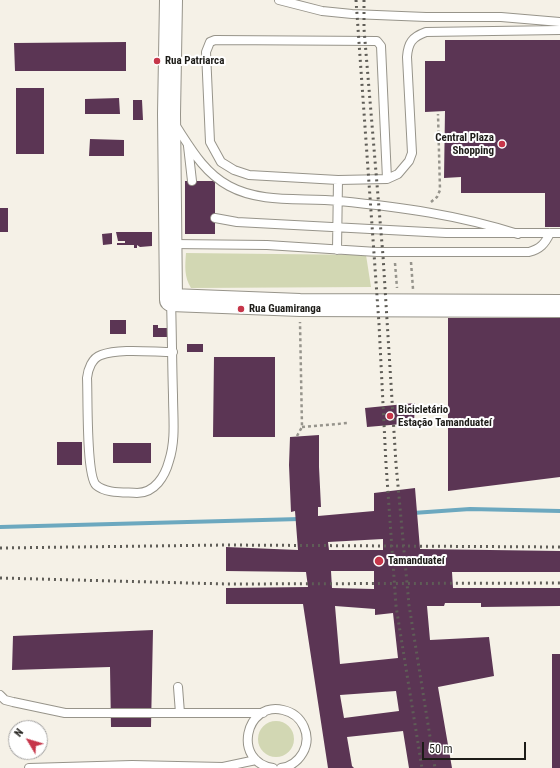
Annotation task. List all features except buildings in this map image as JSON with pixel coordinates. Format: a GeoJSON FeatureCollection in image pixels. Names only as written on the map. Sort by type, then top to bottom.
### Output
{"type":"FeatureCollection","features":[{"type":"Feature","properties":{"kind":"street"},"geometry":{"type":"LineString","coordinates":[[171,0],[169,114],[171,300],[300,305],[560,306]]}},
{"type":"Feature","properties":{"kind":"lane"},"geometry":{"type":"LineString","coordinates":[[279,0],[322,11],[352,14],[426,18],[501,17],[560,22]]}},
{"type":"Feature","properties":{"kind":"lane"},"geometry":{"type":"LineString","coordinates":[[387,179],[381,46],[377,41],[215,40],[210,42],[206,52],[208,127],[212,149],[221,162],[234,170],[249,175],[338,180],[387,179],[398,174],[405,168],[412,153],[407,57],[408,47],[411,40],[417,35],[426,32],[560,30]]}},
{"type":"Feature","properties":{"kind":"lane"},"geometry":{"type":"LineString","coordinates":[[169,114],[187,143],[210,174],[242,192],[258,196],[338,201],[452,216],[518,234]]}},
{"type":"Feature","properties":{"kind":"lane"},"geometry":{"type":"LineString","coordinates":[[187,143],[192,181]]}},
{"type":"Feature","properties":{"kind":"lane"},"geometry":{"type":"LineString","coordinates":[[337,250],[338,180]]}},
{"type":"Feature","properties":{"kind":"lane"},"geometry":{"type":"LineString","coordinates":[[215,218],[237,222],[446,233],[560,233]]}},
{"type":"Feature","properties":{"kind":"lane"},"geometry":{"type":"LineString","coordinates":[[171,244],[273,246],[395,252],[529,252],[536,250],[543,245],[550,233]]}},
{"type":"Feature","properties":{"kind":"lane"},"geometry":{"type":"LineString","coordinates":[[171,300],[173,352],[174,433],[172,450],[165,472],[153,488],[147,491],[124,492],[101,488],[93,480],[90,465],[87,378],[93,361],[101,355],[123,352],[173,352]]}},
{"type":"Feature","properties":{"kind":"lane"},"geometry":{"type":"LineString","coordinates":[[178,686],[180,713]]}},
{"type":"Feature","properties":{"kind":"lane"},"geometry":{"type":"LineString","coordinates":[[0,695],[5,700],[65,713],[264,713]]}},
{"type":"Feature","properties":{"kind":"lane"},"geometry":{"type":"LineString","coordinates":[[259,764],[249,748],[248,734],[256,718],[272,710],[288,711],[302,722],[306,736],[306,744],[300,758],[294,764],[281,768]]}},
{"type":"Feature","properties":{"kind":"lane"},"geometry":{"type":"LineString","coordinates":[[300,758],[300,768]]}},
{"type":"Feature","properties":{"kind":"lane"},"geometry":{"type":"LineString","coordinates":[[29,768],[132,765],[224,767],[259,764],[273,768]]}},
{"type":"Feature","properties":{"kind":"path"},"geometry":{"type":"LineString","coordinates":[[395,252],[398,306]]}},
{"type":"Feature","properties":{"kind":"path"},"geometry":{"type":"LineString","coordinates":[[297,436],[302,427],[300,305]]}},
{"type":"Feature","properties":{"kind":"path"},"geometry":{"type":"LineString","coordinates":[[302,427],[348,423]]}},
{"type":"Feature","properties":{"kind":"green space"},"geometry":{"type":"Polygon","coordinates":[[[186,253],[366,255],[371,287],[191,288],[186,276],[186,253]]]}},
{"type":"Feature","properties":{"kind":"green space"},"geometry":{"type":"Polygon","coordinates":[[[276,721],[286,724],[291,729],[294,739],[291,749],[286,754],[276,757],[266,754],[261,749],[258,739],[261,729],[266,724],[276,721]]]}},
{"type":"Feature","properties":{"kind":"waterway"},"geometry":{"type":"LineString","coordinates":[[413,513],[470,509],[560,511]]}},
{"type":"Feature","properties":{"kind":"waterway"},"geometry":{"type":"LineString","coordinates":[[0,527],[300,519]]}},
{"type":"Feature","properties":{"kind":"railway"},"geometry":{"type":"LineString","coordinates":[[356,0],[379,324],[386,464],[396,606],[422,768]]}},
{"type":"Feature","properties":{"kind":"railway"},"geometry":{"type":"LineString","coordinates":[[364,0],[364,29],[383,256],[396,464],[409,605],[435,768]]}},
{"type":"Feature","properties":{"kind":"railway"},"geometry":{"type":"LineString","coordinates":[[0,548],[226,545],[560,547]]}},
{"type":"Feature","properties":{"kind":"railway"},"geometry":{"type":"LineString","coordinates":[[0,578],[227,584],[560,583]]}},
{"type":"Feature","properties":{"kind":"place","name":"Rua Patriarca"},"geometry":{"type":"Point","coordinates":[157,61]}},
{"type":"Feature","properties":{"kind":"place","name":"Central Plaza Shopping"},"geometry":{"type":"Point","coordinates":[502,144]}},
{"type":"Feature","properties":{"kind":"place","name":"Rua Guamiranga"},"geometry":{"type":"Point","coordinates":[241,309]}},
{"type":"Feature","properties":{"kind":"place","name":"Bicicletário Estação Tamanduateí"},"geometry":{"type":"Point","coordinates":[390,416]}},
{"type":"Feature","properties":{"kind":"place","name":"Tamanduateí"},"geometry":{"type":"Point","coordinates":[379,561]}}]}
